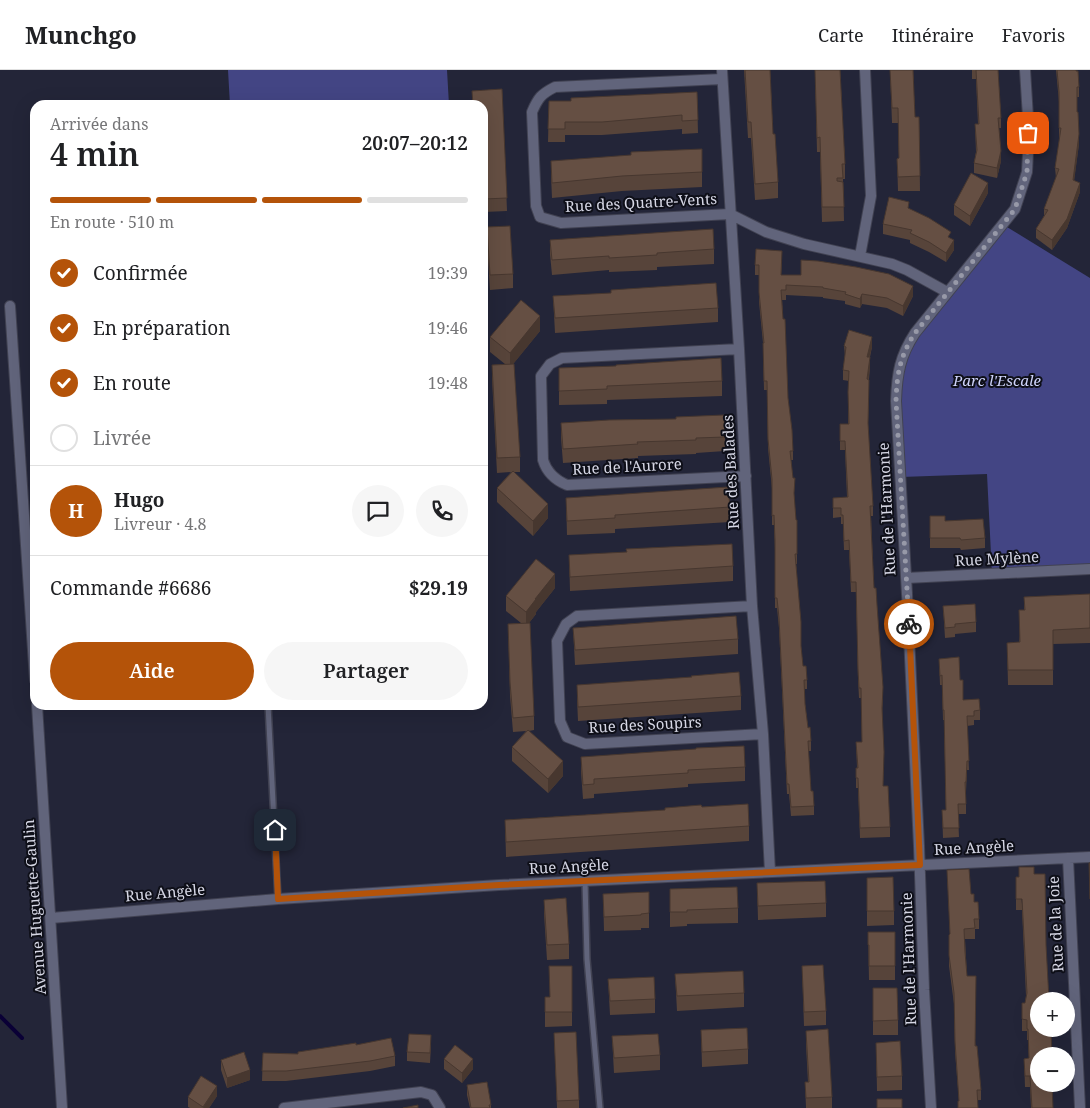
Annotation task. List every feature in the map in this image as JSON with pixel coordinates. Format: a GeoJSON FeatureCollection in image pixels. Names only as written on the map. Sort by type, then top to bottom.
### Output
{"type":"FeatureCollection","features":[{"type":"Feature","properties":{"kind":"street"},"geometry":{"type":"LineString","coordinates":[[860,256],[871,196],[865,70]]}},
{"type":"Feature","properties":{"kind":"street","name":"Rue de l'Harmonie"},"geometry":{"type":"LineString","coordinates":[[931,1108],[896,401],[897,380],[900,361],[915,333],[1015,209],[1027,172],[1028,133],[1025,70]]}},
{"type":"Feature","properties":{"kind":"street","name":"Rue des Quatre-Vents"},"geometry":{"type":"LineString","coordinates":[[722,74],[555,88],[542,94],[536,101],[532,112],[536,206],[540,217],[561,223],[730,214],[766,232],[804,244],[899,266],[947,292]]}},
{"type":"Feature","properties":{"kind":"street","name":"Rue des Balades"},"geometry":{"type":"LineString","coordinates":[[722,74],[752,606],[763,734],[770,872]]}},
{"type":"Feature","properties":{"kind":"street"},"geometry":{"type":"LineString","coordinates":[[10,306],[30,605]]}},
{"type":"Feature","properties":{"kind":"street","name":"Rue de l'Aurore"},"geometry":{"type":"LineString","coordinates":[[739,349],[562,358],[550,364],[541,376],[543,460],[546,468],[556,481],[567,485],[746,476]]}},
{"type":"Feature","properties":{"kind":"street","name":"Rue Mylène"},"geometry":{"type":"LineString","coordinates":[[906,578],[1090,569]]}},
{"type":"Feature","properties":{"kind":"street","name":"Rue des Soupirs"},"geometry":{"type":"LineString","coordinates":[[752,606],[577,616],[566,624],[557,641],[560,721],[566,738],[585,744],[763,734]]}},
{"type":"Feature","properties":{"kind":"street","name":"Avenue Huguette-Gaulin"},"geometry":{"type":"LineString","coordinates":[[37,710],[62,1108]]}},
{"type":"Feature","properties":{"kind":"street","name":"Rue Angèle"},"geometry":{"type":"LineString","coordinates":[[51,918],[278,899],[585,881],[1090,857]]}},
{"type":"Feature","properties":{"kind":"street","name":"Rue de la Joie"},"geometry":{"type":"LineString","coordinates":[[1068,858],[1080,1108]]}},
{"type":"Feature","properties":{"kind":"street"},"geometry":{"type":"LineString","coordinates":[[284,1108],[421,1092],[432,1095],[440,1108]]}},
{"type":"Feature","properties":{"kind":"lane"},"geometry":{"type":"LineString","coordinates":[[268,710],[278,899]]}},
{"type":"Feature","properties":{"kind":"lane"},"geometry":{"type":"LineString","coordinates":[[585,881],[588,959],[600,1108]]}},
{"type":"Feature","properties":{"kind":"green space"},"geometry":{"type":"Polygon","coordinates":[[[228,70],[447,70],[449,100],[230,100],[228,70]]]}},
{"type":"Feature","properties":{"kind":"green space","name":"Parc l'Escale"},"geometry":{"type":"Polygon","coordinates":[[[1002,224],[1090,278],[1090,569],[992,574],[987,474],[901,477],[896,401],[907,346],[1002,224]]]}},
{"type":"Feature","properties":{"kind":"building"},"geometry":{"type":"Polygon","coordinates":[[[745,70],[770,70],[773,134],[775,134],[778,182],[755,184],[751,122],[748,122],[745,70]]]}},
{"type":"Feature","properties":{"kind":"building"},"geometry":{"type":"Polygon","coordinates":[[[815,70],[840,70],[845,164],[842,164],[843,178],[837,178],[837,181],[843,182],[844,207],[822,207],[820,137],[817,138],[815,70]]]}},
{"type":"Feature","properties":{"kind":"building"},"geometry":{"type":"Polygon","coordinates":[[[890,70],[913,70],[915,117],[919,117],[920,176],[898,177],[898,108],[892,108],[890,70]]]}},
{"type":"Feature","properties":{"kind":"building"},"geometry":{"type":"Polygon","coordinates":[[[976,70],[998,70],[1001,118],[998,118],[1001,151],[997,168],[974,163],[977,150],[975,124],[979,124],[976,70]]]}},
{"type":"Feature","properties":{"kind":"building"},"geometry":{"type":"Polygon","coordinates":[[[1057,70],[1078,71],[1077,112],[1079,134],[1073,180],[1080,183],[1067,219],[1052,240],[1036,229],[1048,210],[1044,209],[1059,169],[1055,168],[1061,128],[1059,128],[1057,70]]]}},
{"type":"Feature","properties":{"kind":"building"},"geometry":{"type":"Polygon","coordinates":[[[502,89],[507,198],[488,199],[488,100],[473,100],[472,91],[502,89]]]}},
{"type":"Feature","properties":{"kind":"building"},"geometry":{"type":"Polygon","coordinates":[[[697,92],[698,120],[682,121],[682,115],[602,122],[565,122],[565,129],[548,129],[549,101],[571,101],[571,98],[697,92]]]}},
{"type":"Feature","properties":{"kind":"building"},"geometry":{"type":"Polygon","coordinates":[[[702,149],[702,172],[622,176],[552,183],[551,161],[631,155],[631,152],[702,149]]]}},
{"type":"Feature","properties":{"kind":"building"},"geometry":{"type":"Polygon","coordinates":[[[971,173],[988,183],[970,216],[954,205],[971,173]]]}},
{"type":"Feature","properties":{"kind":"building"},"geometry":{"type":"Polygon","coordinates":[[[889,197],[909,202],[908,208],[929,218],[951,232],[948,237],[954,240],[946,253],[910,233],[912,230],[883,224],[889,197]]]}},
{"type":"Feature","properties":{"kind":"building"},"geometry":{"type":"Polygon","coordinates":[[[510,226],[513,274],[490,275],[488,227],[510,226]]]}},
{"type":"Feature","properties":{"kind":"building"},"geometry":{"type":"Polygon","coordinates":[[[713,229],[714,249],[657,253],[657,255],[552,260],[550,240],[713,229]]]}},
{"type":"Feature","properties":{"kind":"building"},"geometry":{"type":"Polygon","coordinates":[[[756,249],[782,251],[781,275],[801,275],[801,260],[818,261],[889,274],[913,286],[903,306],[887,298],[862,294],[860,299],[845,294],[846,292],[823,287],[786,285],[786,290],[781,290],[783,319],[785,319],[788,398],[792,430],[793,451],[790,451],[793,478],[795,478],[797,554],[795,554],[801,622],[801,646],[803,666],[806,666],[807,680],[804,680],[805,704],[808,728],[810,727],[811,741],[808,741],[811,791],[813,791],[814,806],[791,807],[789,784],[787,784],[779,618],[777,598],[775,598],[775,540],[768,439],[767,381],[764,381],[764,343],[759,292],[759,265],[755,265],[756,249]]]}},
{"type":"Feature","properties":{"kind":"building"},"geometry":{"type":"Polygon","coordinates":[[[716,283],[718,308],[555,318],[553,296],[611,293],[611,290],[716,283]]]}},
{"type":"Feature","properties":{"kind":"building"},"geometry":{"type":"Polygon","coordinates":[[[521,300],[540,316],[510,353],[490,337],[521,300]]]}},
{"type":"Feature","properties":{"kind":"building"},"geometry":{"type":"Polygon","coordinates":[[[849,330],[872,337],[867,357],[870,357],[867,379],[869,380],[868,423],[873,506],[870,506],[874,588],[876,588],[883,687],[883,786],[888,786],[890,827],[860,828],[858,778],[856,778],[856,768],[858,768],[856,742],[862,742],[856,582],[851,582],[849,540],[844,541],[841,508],[833,508],[833,498],[848,497],[845,441],[840,441],[840,424],[849,424],[849,371],[843,370],[846,347],[844,346],[849,330]]]}},
{"type":"Feature","properties":{"kind":"building"},"geometry":{"type":"Polygon","coordinates":[[[721,358],[722,381],[607,386],[607,389],[559,391],[559,368],[616,366],[721,358]]]}},
{"type":"Feature","properties":{"kind":"building"},"geometry":{"type":"Polygon","coordinates":[[[514,364],[520,457],[497,458],[492,365],[514,364]]]}},
{"type":"Feature","properties":{"kind":"building"},"geometry":{"type":"Polygon","coordinates":[[[724,415],[725,437],[637,442],[638,444],[563,449],[561,423],[676,419],[676,417],[724,415]]]}},
{"type":"Feature","properties":{"kind":"building"},"geometry":{"type":"Polygon","coordinates":[[[513,471],[548,504],[533,521],[497,488],[513,471]]]}},
{"type":"Feature","properties":{"kind":"building"},"geometry":{"type":"Polygon","coordinates":[[[728,487],[730,507],[615,515],[615,518],[567,521],[566,498],[728,487]]]}},
{"type":"Feature","properties":{"kind":"building"},"geometry":{"type":"Polygon","coordinates":[[[930,516],[945,516],[945,521],[983,519],[985,538],[961,540],[960,538],[930,538],[930,516]]]}},
{"type":"Feature","properties":{"kind":"building"},"geometry":{"type":"Polygon","coordinates":[[[732,544],[733,566],[570,577],[569,555],[627,552],[626,549],[732,544]]]}},
{"type":"Feature","properties":{"kind":"building"},"geometry":{"type":"Polygon","coordinates":[[[536,559],[555,574],[526,612],[506,596],[536,559]]]}},
{"type":"Feature","properties":{"kind":"building"},"geometry":{"type":"Polygon","coordinates":[[[1090,594],[1090,628],[1053,630],[1053,670],[1008,670],[1007,643],[1020,642],[1019,610],[1025,610],[1024,597],[1090,594]]]}},
{"type":"Feature","properties":{"kind":"building"},"geometry":{"type":"Polygon","coordinates":[[[975,604],[976,622],[955,624],[955,627],[945,628],[943,606],[975,604]]]}},
{"type":"Feature","properties":{"kind":"building"},"geometry":{"type":"Polygon","coordinates":[[[736,616],[738,639],[575,650],[573,628],[736,616]]]}},
{"type":"Feature","properties":{"kind":"building"},"geometry":{"type":"Polygon","coordinates":[[[530,623],[534,716],[513,718],[508,624],[530,623]]]}},
{"type":"Feature","properties":{"kind":"building"},"geometry":{"type":"Polygon","coordinates":[[[959,657],[960,680],[963,680],[963,700],[979,699],[980,710],[974,711],[974,716],[967,716],[969,761],[967,761],[965,782],[966,804],[958,804],[959,828],[943,828],[942,810],[946,810],[944,710],[939,659],[959,657]]]}},
{"type":"Feature","properties":{"kind":"building"},"geometry":{"type":"Polygon","coordinates":[[[739,672],[741,696],[578,707],[577,685],[739,672]]]}},
{"type":"Feature","properties":{"kind":"building"},"geometry":{"type":"Polygon","coordinates":[[[528,730],[563,761],[548,779],[512,747],[528,730]]]}},
{"type":"Feature","properties":{"kind":"building"},"geometry":{"type":"Polygon","coordinates":[[[744,746],[745,767],[688,770],[688,773],[594,779],[594,784],[583,785],[581,757],[744,746]]]}},
{"type":"Feature","properties":{"kind":"building"},"geometry":{"type":"Polygon","coordinates":[[[748,804],[749,826],[506,842],[505,820],[665,810],[665,808],[701,805],[702,807],[748,804]]]}},
{"type":"Feature","properties":{"kind":"building"},"geometry":{"type":"Polygon","coordinates":[[[1089,863],[1090,863],[1090,899],[1089,863]]]}},
{"type":"Feature","properties":{"kind":"building"},"geometry":{"type":"Polygon","coordinates":[[[1019,867],[1034,867],[1034,874],[1045,874],[1049,992],[1030,992],[1030,1037],[1051,1037],[1052,1047],[1030,1047],[1030,1076],[1025,1076],[1024,1059],[1029,1058],[1027,1020],[1022,1019],[1022,1003],[1025,1003],[1027,993],[1022,899],[1016,899],[1016,877],[1019,877],[1019,867]]]}},
{"type":"Feature","properties":{"kind":"building"},"geometry":{"type":"Polygon","coordinates":[[[969,869],[971,894],[974,894],[974,902],[978,902],[979,919],[974,919],[975,928],[964,929],[965,952],[967,976],[976,976],[975,1046],[977,1046],[981,1090],[977,1090],[978,1108],[958,1108],[954,993],[949,955],[947,870],[969,869]]]}},
{"type":"Feature","properties":{"kind":"building"},"geometry":{"type":"Polygon","coordinates":[[[893,877],[894,911],[867,911],[867,878],[893,877]]]}},
{"type":"Feature","properties":{"kind":"building"},"geometry":{"type":"Polygon","coordinates":[[[825,881],[826,903],[758,906],[757,883],[825,881]]]}},
{"type":"Feature","properties":{"kind":"building"},"geometry":{"type":"Polygon","coordinates":[[[737,887],[738,908],[670,912],[670,889],[737,887]]]}},
{"type":"Feature","properties":{"kind":"building"},"geometry":{"type":"Polygon","coordinates":[[[649,892],[649,913],[604,917],[603,894],[649,892]]]}},
{"type":"Feature","properties":{"kind":"building"},"geometry":{"type":"Polygon","coordinates":[[[566,898],[569,944],[547,945],[544,900],[566,898]]]}},
{"type":"Feature","properties":{"kind":"building"},"geometry":{"type":"Polygon","coordinates":[[[868,932],[895,932],[895,966],[869,966],[868,932]]]}},
{"type":"Feature","properties":{"kind":"building"},"geometry":{"type":"Polygon","coordinates":[[[823,965],[826,1011],[804,1012],[802,966],[823,965]]]}},
{"type":"Feature","properties":{"kind":"building"},"geometry":{"type":"Polygon","coordinates":[[[549,966],[572,966],[572,1012],[545,1012],[545,997],[550,997],[549,966]]]}},
{"type":"Feature","properties":{"kind":"building"},"geometry":{"type":"Polygon","coordinates":[[[743,971],[744,993],[677,996],[675,974],[743,971]]]}},
{"type":"Feature","properties":{"kind":"building"},"geometry":{"type":"Polygon","coordinates":[[[654,977],[655,999],[610,1001],[608,979],[654,977]]]}},
{"type":"Feature","properties":{"kind":"building"},"geometry":{"type":"Polygon","coordinates":[[[873,988],[897,988],[898,1020],[873,1021],[873,988]]]}},
{"type":"Feature","properties":{"kind":"building"},"geometry":{"type":"Polygon","coordinates":[[[747,1028],[748,1049],[702,1052],[701,1030],[747,1028]]]}},
{"type":"Feature","properties":{"kind":"building"},"geometry":{"type":"Polygon","coordinates":[[[828,1029],[832,1097],[806,1098],[805,1082],[809,1082],[806,1031],[828,1029]]]}},
{"type":"Feature","properties":{"kind":"building"},"geometry":{"type":"Polygon","coordinates":[[[576,1032],[579,1100],[557,1101],[554,1033],[576,1032]]]}},
{"type":"Feature","properties":{"kind":"building"},"geometry":{"type":"Polygon","coordinates":[[[409,1034],[431,1035],[430,1053],[407,1052],[409,1034]]]}},
{"type":"Feature","properties":{"kind":"building"},"geometry":{"type":"Polygon","coordinates":[[[658,1034],[660,1055],[614,1058],[612,1036],[658,1034]]]}},
{"type":"Feature","properties":{"kind":"building"},"geometry":{"type":"Polygon","coordinates":[[[391,1038],[395,1056],[370,1061],[286,1071],[262,1071],[263,1053],[298,1054],[298,1052],[356,1043],[356,1045],[391,1038]]]}},
{"type":"Feature","properties":{"kind":"building"},"geometry":{"type":"Polygon","coordinates":[[[900,1041],[902,1076],[877,1077],[876,1043],[900,1041]]]}},
{"type":"Feature","properties":{"kind":"building"},"geometry":{"type":"Polygon","coordinates":[[[455,1045],[473,1059],[462,1073],[444,1059],[455,1045]]]}},
{"type":"Feature","properties":{"kind":"building"},"geometry":{"type":"Polygon","coordinates":[[[244,1052],[250,1070],[227,1078],[221,1060],[244,1052]]]}},
{"type":"Feature","properties":{"kind":"building"},"geometry":{"type":"Polygon","coordinates":[[[201,1076],[217,1086],[203,1107],[188,1097],[201,1076]]]}},
{"type":"Feature","properties":{"kind":"building"},"geometry":{"type":"Polygon","coordinates":[[[487,1082],[490,1108],[471,1108],[467,1085],[487,1082]]]}},
{"type":"Feature","properties":{"kind":"building"},"geometry":{"type":"Polygon","coordinates":[[[1031,1092],[1052,1092],[1053,1108],[1032,1108],[1031,1092]]]}},
{"type":"Feature","properties":{"kind":"building"},"geometry":{"type":"Polygon","coordinates":[[[877,1099],[902,1099],[902,1108],[877,1108],[877,1099]]]}},
{"type":"Feature","properties":{"kind":"building"},"geometry":{"type":"Polygon","coordinates":[[[418,1105],[418,1108],[403,1108],[418,1105]]]}},
{"type":"Feature","properties":{"kind":"waterway"},"geometry":{"type":"LineString","coordinates":[[0,1016],[22,1038]]}},
{"type":"Feature","properties":{"kind":"way so far"},"geometry":{"type":"LineString","coordinates":[[909,624],[896,401],[900,361],[915,333],[1015,209],[1027,172],[1028,133]]}},
{"type":"Feature","properties":{"kind":"route"},"geometry":{"type":"LineString","coordinates":[[275,830],[278,899],[499,885],[920,865],[909,624]]}}]}
